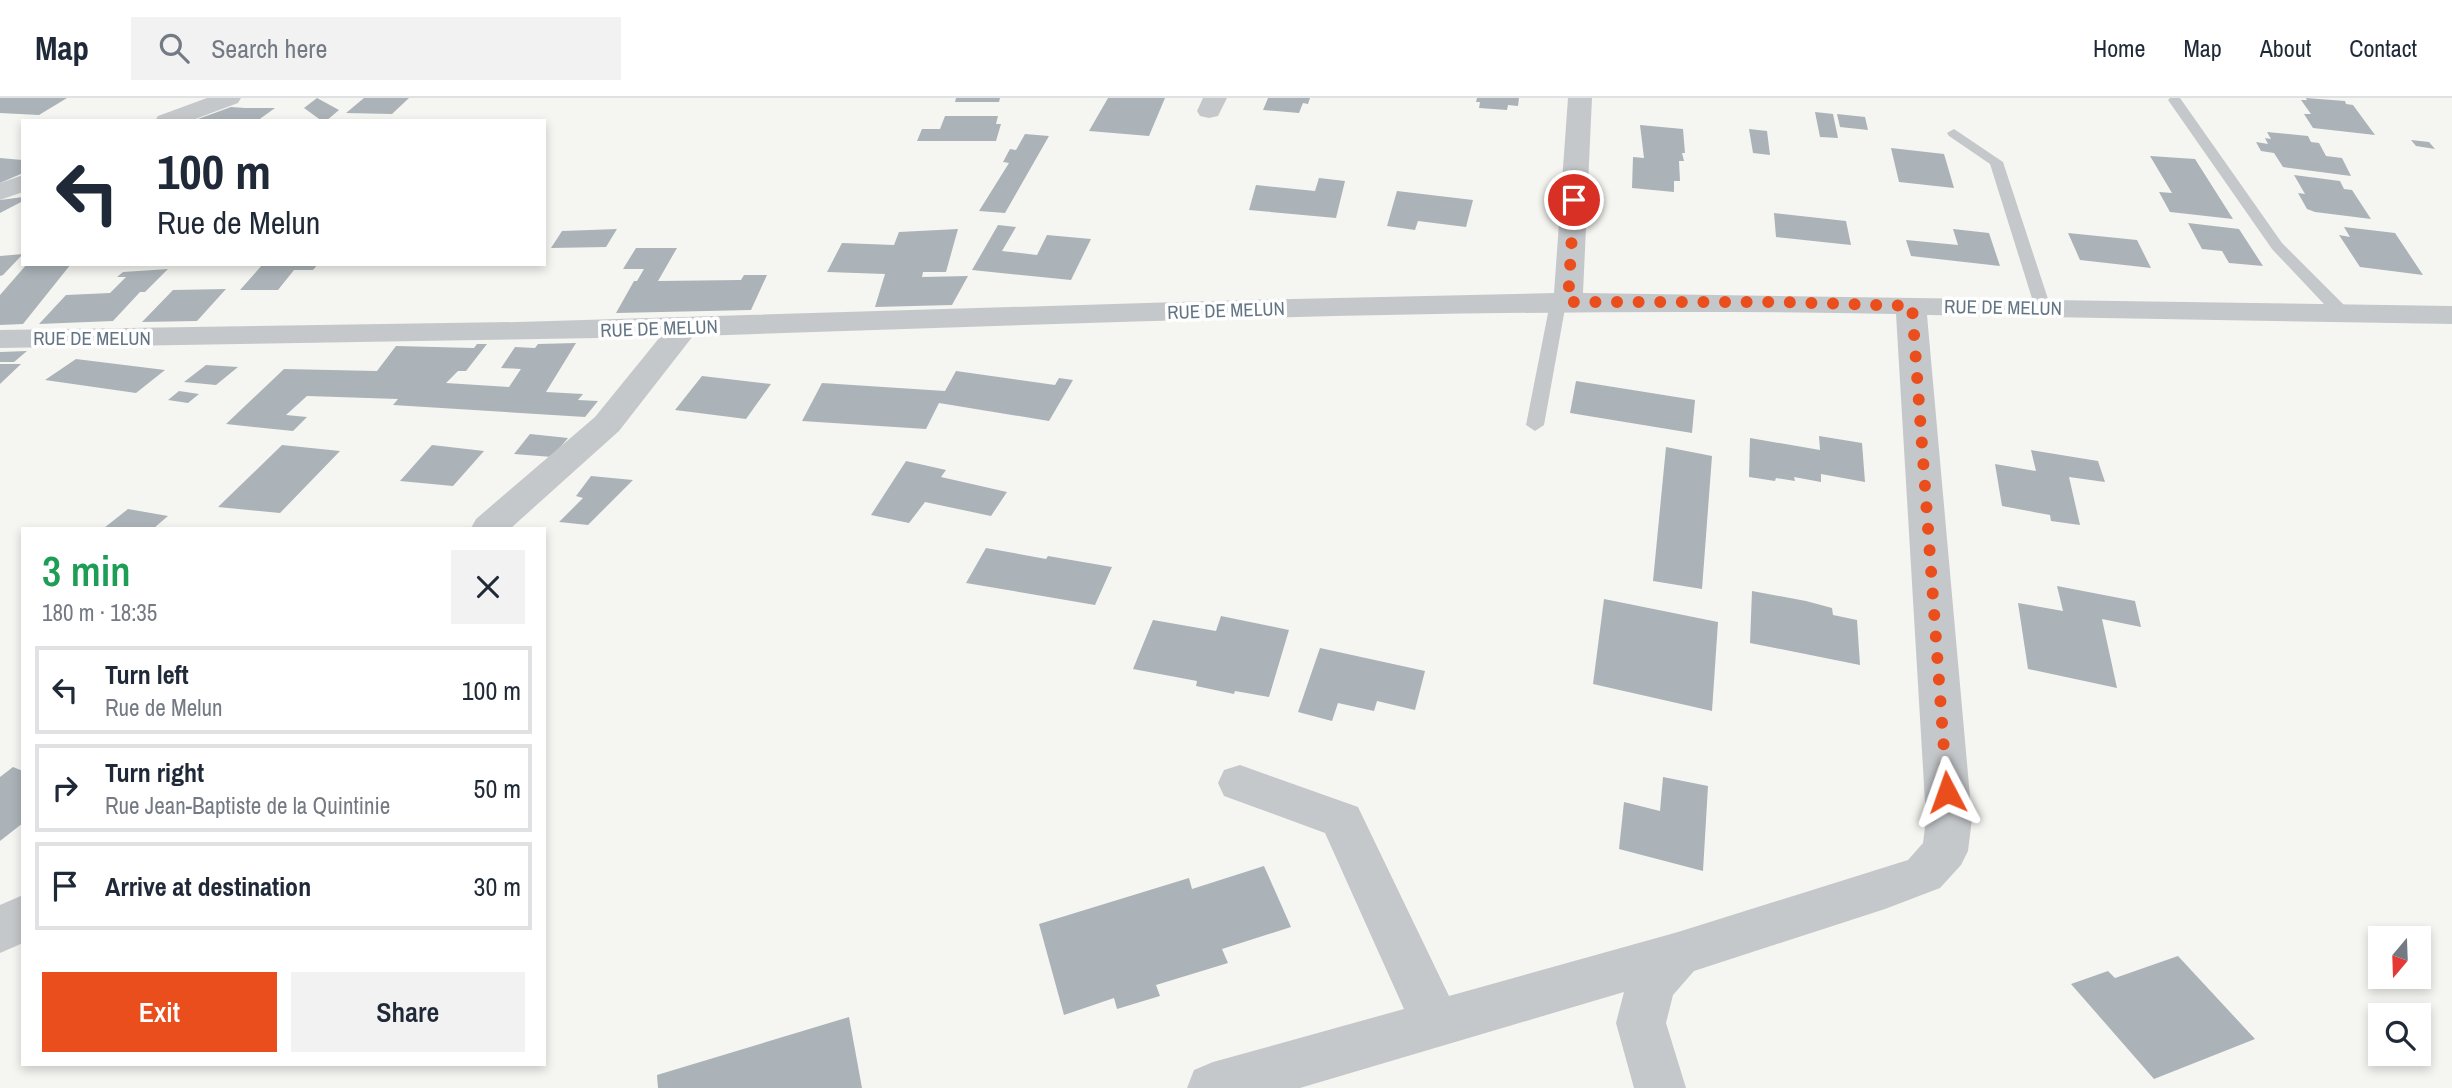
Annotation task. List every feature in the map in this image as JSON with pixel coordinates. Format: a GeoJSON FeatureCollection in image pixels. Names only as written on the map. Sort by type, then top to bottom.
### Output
{"type":"FeatureCollection","features":[{"type":"Feature","properties":{"kind":"street"},"geometry":{"type":"LineString","coordinates":[[172,119],[229,98]]}},
{"type":"Feature","properties":{"kind":"street"},"geometry":{"type":"LineString","coordinates":[[1563,303],[1580,98]]}},
{"type":"Feature","properties":{"kind":"street"},"geometry":{"type":"LineString","coordinates":[[0,192],[21,184]]}},
{"type":"Feature","properties":{"kind":"street","name":"RUE DE MELUN"},"geometry":{"type":"LineString","coordinates":[[0,339],[342,336],[1306,307],[1563,303],[1781,302],[2452,315]]}},
{"type":"Feature","properties":{"kind":"street"},"geometry":{"type":"LineString","coordinates":[[1213,1088],[1678,954],[1885,889],[1924,874],[1945,851],[1949,819],[1912,306]]}},
{"type":"Feature","properties":{"kind":"street"},"geometry":{"type":"LineString","coordinates":[[490,527],[607,424],[684,327]]}},
{"type":"Feature","properties":{"kind":"street"},"geometry":{"type":"LineString","coordinates":[[1240,783],[1342,820],[1436,1024]]}},
{"type":"Feature","properties":{"kind":"street"},"geometry":{"type":"LineString","coordinates":[[0,932],[21,917]]}},
{"type":"Feature","properties":{"kind":"street"},"geometry":{"type":"LineString","coordinates":[[1660,1088],[1641,1023],[1651,984],[1678,954]]}},
{"type":"Feature","properties":{"kind":"lane"},"geometry":{"type":"LineString","coordinates":[[2175,100],[2277,246],[2344,315]]}},
{"type":"Feature","properties":{"kind":"lane"},"geometry":{"type":"LineString","coordinates":[[1954,132],[1996,162],[2043,308]]}},
{"type":"Feature","properties":{"kind":"lane"},"geometry":{"type":"LineString","coordinates":[[1535,425],[1563,303]]}},
{"type":"Feature","properties":{"kind":"building"},"geometry":{"type":"Polygon","coordinates":[[[0,98],[67,98],[39,115],[0,113],[0,98]]]}},
{"type":"Feature","properties":{"kind":"building"},"geometry":{"type":"Polygon","coordinates":[[[317,98],[339,110],[328,119],[319,119],[304,108],[317,98]]]}},
{"type":"Feature","properties":{"kind":"building"},"geometry":{"type":"Polygon","coordinates":[[[364,98],[409,98],[392,114],[346,113],[364,98]]]}},
{"type":"Feature","properties":{"kind":"building"},"geometry":{"type":"Polygon","coordinates":[[[956,98],[1000,98],[999,102],[955,102],[956,98]]]}},
{"type":"Feature","properties":{"kind":"building"},"geometry":{"type":"Polygon","coordinates":[[[1108,98],[1165,98],[1149,136],[1089,131],[1108,98]]]}},
{"type":"Feature","properties":{"kind":"building"},"geometry":{"type":"Polygon","coordinates":[[[1268,98],[1310,98],[1308,104],[1303,103],[1299,113],[1263,110],[1268,98]]]}},
{"type":"Feature","properties":{"kind":"building"},"geometry":{"type":"Polygon","coordinates":[[[1477,98],[1519,98],[1518,106],[1508,105],[1507,110],[1479,108],[1480,102],[1476,102],[1477,98]]]}},
{"type":"Feature","properties":{"kind":"building"},"geometry":{"type":"Polygon","coordinates":[[[2306,98],[2345,101],[2346,104],[2353,105],[2375,135],[2313,128],[2304,114],[2311,114],[2301,100],[2307,100],[2306,98]]]}},
{"type":"Feature","properties":{"kind":"building"},"geometry":{"type":"Polygon","coordinates":[[[231,107],[275,108],[260,119],[198,119],[231,107]]]}},
{"type":"Feature","properties":{"kind":"building"},"geometry":{"type":"Polygon","coordinates":[[[1815,112],[1833,114],[1838,138],[1820,137],[1815,112]]]}},
{"type":"Feature","properties":{"kind":"building"},"geometry":{"type":"Polygon","coordinates":[[[1837,114],[1865,117],[1868,130],[1840,127],[1837,114]]]}},
{"type":"Feature","properties":{"kind":"building"},"geometry":{"type":"Polygon","coordinates":[[[945,116],[998,116],[996,124],[1001,124],[996,141],[917,141],[922,129],[940,129],[945,116]]]}},
{"type":"Feature","properties":{"kind":"building"},"geometry":{"type":"Polygon","coordinates":[[[1640,125],[1683,129],[1684,161],[1679,161],[1680,181],[1674,181],[1674,192],[1632,188],[1633,157],[1644,158],[1640,125]]]}},
{"type":"Feature","properties":{"kind":"building"},"geometry":{"type":"Polygon","coordinates":[[[1749,129],[1767,131],[1770,155],[1753,153],[1749,129]]]}},
{"type":"Feature","properties":{"kind":"building"},"geometry":{"type":"Polygon","coordinates":[[[2267,132],[2308,136],[2311,142],[2319,143],[2326,156],[2342,158],[2351,176],[2283,167],[2274,153],[2261,151],[2256,142],[2268,144],[2265,138],[2271,139],[2267,132]]]}},
{"type":"Feature","properties":{"kind":"building"},"geometry":{"type":"Polygon","coordinates":[[[1025,134],[1049,136],[1005,213],[979,211],[1009,163],[1003,162],[1010,149],[1016,150],[1025,134]]]}},
{"type":"Feature","properties":{"kind":"building"},"geometry":{"type":"Polygon","coordinates":[[[2411,140],[2429,142],[2435,149],[2416,146],[2411,140]]]}},
{"type":"Feature","properties":{"kind":"building"},"geometry":{"type":"Polygon","coordinates":[[[1891,148],[1944,154],[1954,188],[1899,182],[1891,148]]]}},
{"type":"Feature","properties":{"kind":"building"},"geometry":{"type":"Polygon","coordinates":[[[2150,156],[2195,159],[2233,219],[2170,212],[2159,192],[2172,193],[2150,156]]]}},
{"type":"Feature","properties":{"kind":"building"},"geometry":{"type":"Polygon","coordinates":[[[0,158],[21,160],[21,174],[0,183],[0,158]]]}},
{"type":"Feature","properties":{"kind":"building"},"geometry":{"type":"Polygon","coordinates":[[[2294,175],[2340,181],[2344,189],[2352,190],[2371,219],[2307,209],[2298,193],[2305,194],[2294,175]]]}},
{"type":"Feature","properties":{"kind":"building"},"geometry":{"type":"Polygon","coordinates":[[[1319,178],[1345,181],[1336,218],[1249,210],[1256,185],[1315,191],[1319,178]]]}},
{"type":"Feature","properties":{"kind":"building"},"geometry":{"type":"Polygon","coordinates":[[[1397,191],[1473,200],[1466,227],[1418,221],[1415,230],[1387,226],[1397,191]]]}},
{"type":"Feature","properties":{"kind":"building"},"geometry":{"type":"Polygon","coordinates":[[[21,197],[21,202],[0,213],[0,200],[21,197]]]}},
{"type":"Feature","properties":{"kind":"building"},"geometry":{"type":"Polygon","coordinates":[[[1774,213],[1846,221],[1851,245],[1776,237],[1774,213]]]}},
{"type":"Feature","properties":{"kind":"building"},"geometry":{"type":"Polygon","coordinates":[[[2188,223],[2239,229],[2263,266],[2229,263],[2222,251],[2202,249],[2188,223]]]}},
{"type":"Feature","properties":{"kind":"building"},"geometry":{"type":"Polygon","coordinates":[[[998,225],[1016,227],[1002,251],[1037,255],[1047,235],[1091,239],[1071,280],[972,270],[998,225]]]}},
{"type":"Feature","properties":{"kind":"building"},"geometry":{"type":"Polygon","coordinates":[[[2344,227],[2395,233],[2423,275],[2360,267],[2339,235],[2350,237],[2344,227]]]}},
{"type":"Feature","properties":{"kind":"building"},"geometry":{"type":"Polygon","coordinates":[[[617,229],[606,247],[551,248],[562,231],[617,229]]]}},
{"type":"Feature","properties":{"kind":"building"},"geometry":{"type":"Polygon","coordinates":[[[958,229],[946,272],[923,272],[922,277],[968,276],[952,305],[875,307],[885,274],[827,272],[842,243],[894,245],[899,232],[958,229]]]}},
{"type":"Feature","properties":{"kind":"building"},"geometry":{"type":"Polygon","coordinates":[[[1953,229],[1989,233],[2000,266],[1911,256],[1906,240],[1958,245],[1953,229]]]}},
{"type":"Feature","properties":{"kind":"building"},"geometry":{"type":"Polygon","coordinates":[[[2068,233],[2137,240],[2151,268],[2080,260],[2068,233]]]}},
{"type":"Feature","properties":{"kind":"building"},"geometry":{"type":"Polygon","coordinates":[[[636,248],[677,248],[658,281],[741,280],[744,275],[767,275],[751,310],[616,313],[644,269],[623,269],[636,248]]]}},
{"type":"Feature","properties":{"kind":"building"},"geometry":{"type":"Polygon","coordinates":[[[21,254],[0,276],[0,256],[21,254]]]}},
{"type":"Feature","properties":{"kind":"building"},"geometry":{"type":"Polygon","coordinates":[[[25,266],[69,266],[23,324],[0,325],[0,295],[25,266]]]}},
{"type":"Feature","properties":{"kind":"building"},"geometry":{"type":"Polygon","coordinates":[[[261,266],[316,266],[313,270],[294,270],[278,290],[240,290],[261,266]]]}},
{"type":"Feature","properties":{"kind":"building"},"geometry":{"type":"Polygon","coordinates":[[[168,269],[145,292],[140,292],[113,321],[39,324],[66,295],[110,293],[126,277],[117,277],[123,272],[168,269]]]}},
{"type":"Feature","properties":{"kind":"building"},"geometry":{"type":"Polygon","coordinates":[[[226,289],[197,321],[142,322],[173,290],[226,289]]]}},
{"type":"Feature","properties":{"kind":"building"},"geometry":{"type":"Polygon","coordinates":[[[576,343],[546,392],[583,394],[578,400],[598,401],[585,417],[393,405],[398,399],[307,396],[286,415],[307,417],[293,431],[226,424],[284,369],[377,371],[396,346],[474,348],[477,344],[487,344],[466,371],[458,371],[446,383],[509,387],[521,369],[501,368],[515,347],[535,348],[538,344],[576,343]]]}},
{"type":"Feature","properties":{"kind":"building"},"geometry":{"type":"Polygon","coordinates":[[[27,351],[14,362],[0,362],[0,352],[27,351]]]}},
{"type":"Feature","properties":{"kind":"building"},"geometry":{"type":"Polygon","coordinates":[[[76,359],[165,370],[136,393],[45,380],[76,359]]]}},
{"type":"Feature","properties":{"kind":"building"},"geometry":{"type":"Polygon","coordinates":[[[0,364],[21,364],[0,384],[0,364]]]}},
{"type":"Feature","properties":{"kind":"building"},"geometry":{"type":"Polygon","coordinates":[[[206,365],[238,367],[216,385],[184,382],[206,365]]]}},
{"type":"Feature","properties":{"kind":"building"},"geometry":{"type":"Polygon","coordinates":[[[956,371],[1055,385],[1059,378],[1073,380],[1049,421],[939,403],[926,429],[802,421],[822,383],[945,391],[956,371]]]}},
{"type":"Feature","properties":{"kind":"building"},"geometry":{"type":"Polygon","coordinates":[[[702,376],[771,384],[746,419],[675,410],[702,376]]]}},
{"type":"Feature","properties":{"kind":"building"},"geometry":{"type":"Polygon","coordinates":[[[1576,381],[1695,400],[1692,433],[1570,413],[1576,381]]]}},
{"type":"Feature","properties":{"kind":"building"},"geometry":{"type":"Polygon","coordinates":[[[179,391],[199,394],[188,403],[168,400],[179,391]]]}},
{"type":"Feature","properties":{"kind":"building"},"geometry":{"type":"Polygon","coordinates":[[[530,434],[568,438],[552,457],[514,454],[530,434]]]}},
{"type":"Feature","properties":{"kind":"building"},"geometry":{"type":"Polygon","coordinates":[[[1819,436],[1862,443],[1865,482],[1821,474],[1821,482],[1794,477],[1795,481],[1749,477],[1750,438],[1820,450],[1819,436]]]}},
{"type":"Feature","properties":{"kind":"building"},"geometry":{"type":"Polygon","coordinates":[[[282,445],[340,451],[280,513],[218,507],[282,445]]]}},
{"type":"Feature","properties":{"kind":"building"},"geometry":{"type":"Polygon","coordinates":[[[432,445],[484,451],[453,486],[400,481],[432,445]]]}},
{"type":"Feature","properties":{"kind":"building"},"geometry":{"type":"Polygon","coordinates":[[[1666,447],[1712,456],[1702,589],[1653,581],[1666,447]]]}},
{"type":"Feature","properties":{"kind":"building"},"geometry":{"type":"Polygon","coordinates":[[[2031,450],[2098,461],[2105,482],[2069,477],[2080,525],[2051,521],[2050,515],[2002,506],[1995,464],[2036,471],[2031,450]]]}},
{"type":"Feature","properties":{"kind":"building"},"geometry":{"type":"Polygon","coordinates":[[[906,461],[946,470],[941,477],[1007,492],[991,516],[925,502],[909,523],[871,515],[906,461]]]}},
{"type":"Feature","properties":{"kind":"building"},"geometry":{"type":"Polygon","coordinates":[[[591,476],[633,480],[588,525],[559,522],[583,498],[576,496],[591,476]]]}},
{"type":"Feature","properties":{"kind":"building"},"geometry":{"type":"Polygon","coordinates":[[[128,509],[168,516],[155,527],[105,527],[128,509]]]}},
{"type":"Feature","properties":{"kind":"building"},"geometry":{"type":"Polygon","coordinates":[[[986,548],[1112,567],[1095,605],[966,583],[986,548]]]}},
{"type":"Feature","properties":{"kind":"building"},"geometry":{"type":"Polygon","coordinates":[[[2057,586],[2135,601],[2141,627],[2102,619],[2117,688],[2028,669],[2018,603],[2063,611],[2057,586]]]}},
{"type":"Feature","properties":{"kind":"building"},"geometry":{"type":"Polygon","coordinates":[[[1752,591],[1832,608],[1833,615],[1857,620],[1860,665],[1750,643],[1752,591]]]}},
{"type":"Feature","properties":{"kind":"building"},"geometry":{"type":"Polygon","coordinates":[[[1604,599],[1718,622],[1712,711],[1593,684],[1604,599]]]}},
{"type":"Feature","properties":{"kind":"building"},"geometry":{"type":"Polygon","coordinates":[[[1221,616],[1289,630],[1269,697],[1235,691],[1234,694],[1196,686],[1197,681],[1133,669],[1153,620],[1216,631],[1221,616]]]}},
{"type":"Feature","properties":{"kind":"building"},"geometry":{"type":"Polygon","coordinates":[[[1320,648],[1425,671],[1415,710],[1377,701],[1374,711],[1338,703],[1332,721],[1298,712],[1320,648]]]}},
{"type":"Feature","properties":{"kind":"building"},"geometry":{"type":"Polygon","coordinates":[[[13,767],[21,770],[21,825],[0,841],[0,777],[13,767]]]}},
{"type":"Feature","properties":{"kind":"building"},"geometry":{"type":"Polygon","coordinates":[[[1663,777],[1708,786],[1703,871],[1619,849],[1624,802],[1660,811],[1663,777]]]}},
{"type":"Feature","properties":{"kind":"building"},"geometry":{"type":"Polygon","coordinates":[[[1264,866],[1291,927],[1222,949],[1228,963],[1156,985],[1160,996],[1117,1009],[1114,998],[1064,1015],[1039,924],[1189,878],[1192,889],[1264,866]]]}},
{"type":"Feature","properties":{"kind":"building"},"geometry":{"type":"Polygon","coordinates":[[[2178,956],[2255,1039],[2154,1079],[2071,984],[2108,971],[2115,978],[2178,956]]]}},
{"type":"Feature","properties":{"kind":"building"},"geometry":{"type":"Polygon","coordinates":[[[849,1017],[862,1088],[658,1088],[657,1075],[849,1017]]]}},
{"type":"Feature","properties":{"kind":"route"},"geometry":{"type":"LineString","coordinates":[[1574,200],[1568,302],[1781,302],[1912,306],[1947,792]]}}]}
